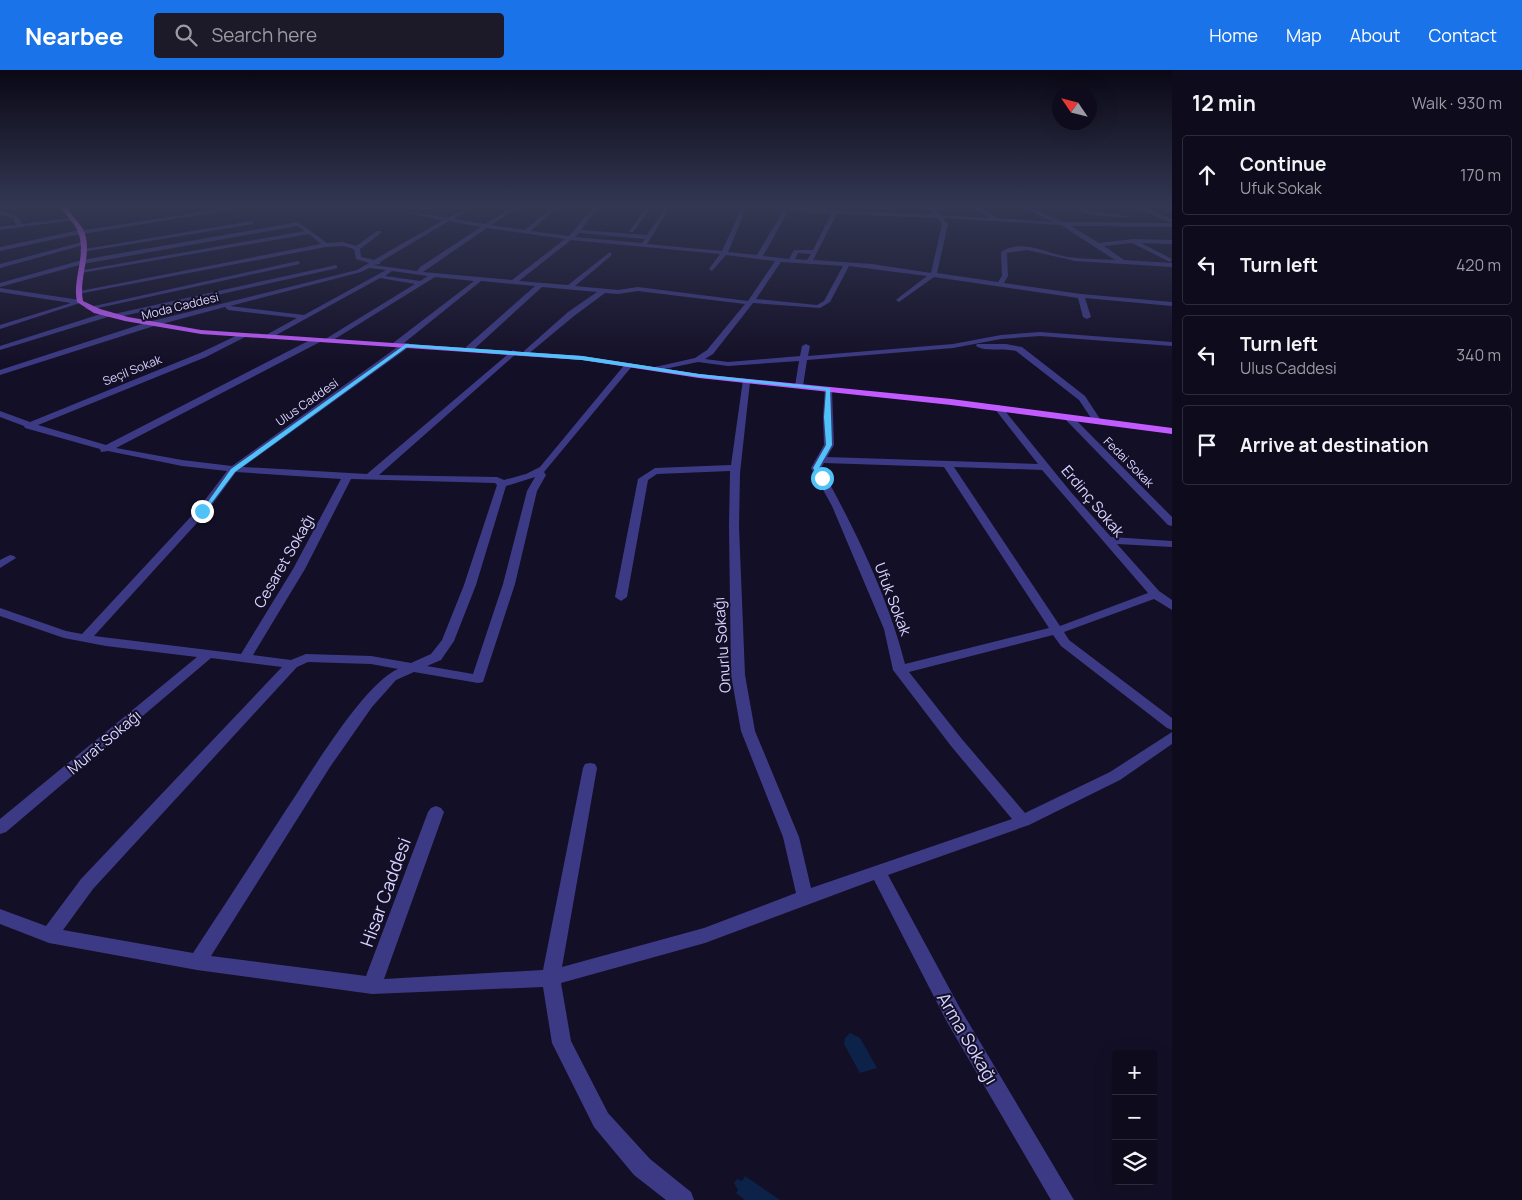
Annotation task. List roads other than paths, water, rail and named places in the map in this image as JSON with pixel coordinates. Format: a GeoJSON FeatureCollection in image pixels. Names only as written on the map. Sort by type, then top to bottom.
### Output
{"type":"FeatureCollection","features":[{"type":"Feature","properties":{"kind":"main road"},"geometry":{"type":"LineString","coordinates":[[82,262],[78,292],[80,302],[89,308],[151,324],[245,336],[526,353],[630,365],[746,382],[998,408],[1172,431]]}},
{"type":"Feature","properties":{"kind":"street"},"geometry":{"type":"LineString","coordinates":[[0,266],[27,260]]}},
{"type":"Feature","properties":{"kind":"street"},"geometry":{"type":"LineString","coordinates":[[0,285],[95,260]]}},
{"type":"Feature","properties":{"kind":"street"},"geometry":{"type":"LineString","coordinates":[[81,271],[147,260]]}},
{"type":"Feature","properties":{"kind":"street"},"geometry":{"type":"LineString","coordinates":[[78,292],[247,260]]}},
{"type":"Feature","properties":{"kind":"street"},"geometry":{"type":"LineString","coordinates":[[286,260],[420,283]]}},
{"type":"Feature","properties":{"kind":"street"},"geometry":{"type":"LineString","coordinates":[[362,260],[391,270],[421,271],[437,260]]}},
{"type":"Feature","properties":{"kind":"street","name":"Moda Caddesi"},"geometry":{"type":"LineString","coordinates":[[0,373],[151,324],[358,271],[378,260]]}},
{"type":"Feature","properties":{"kind":"street"},"geometry":{"type":"LineString","coordinates":[[515,282],[543,260]]}},
{"type":"Feature","properties":{"kind":"street"},"geometry":{"type":"LineString","coordinates":[[570,287],[603,260]]}},
{"type":"Feature","properties":{"kind":"street"},"geometry":{"type":"LineString","coordinates":[[712,269],[719,260]]}},
{"type":"Feature","properties":{"kind":"street"},"geometry":{"type":"LineString","coordinates":[[698,360],[710,352],[751,302],[779,260],[847,264],[1001,283],[1081,296],[1172,304]]}},
{"type":"Feature","properties":{"kind":"street"},"geometry":{"type":"LineString","coordinates":[[899,300],[934,274],[938,260]]}},
{"type":"Feature","properties":{"kind":"street"},"geometry":{"type":"LineString","coordinates":[[1001,283],[1005,276],[1004,260]]}},
{"type":"Feature","properties":{"kind":"street"},"geometry":{"type":"LineString","coordinates":[[1093,260],[1172,263]]}},
{"type":"Feature","properties":{"kind":"street"},"geometry":{"type":"LineString","coordinates":[[89,308],[298,262]]}},
{"type":"Feature","properties":{"kind":"street"},"geometry":{"type":"LineString","coordinates":[[371,264],[421,271],[434,275],[618,292],[638,289],[751,302],[818,307],[827,302],[847,264]]}},
{"type":"Feature","properties":{"kind":"street"},"geometry":{"type":"LineString","coordinates":[[0,348],[112,315],[336,268]]}},
{"type":"Feature","properties":{"kind":"street"},"geometry":{"type":"LineString","coordinates":[[269,337],[391,270]]}},
{"type":"Feature","properties":{"kind":"street"},"geometry":{"type":"LineString","coordinates":[[330,340],[434,275]]}},
{"type":"Feature","properties":{"kind":"street","name":"Ulus Caddesi"},"geometry":{"type":"LineString","coordinates":[[85,638],[202,511],[233,470],[401,345],[480,279]]}},
{"type":"Feature","properties":{"kind":"street"},"geometry":{"type":"LineString","coordinates":[[469,349],[541,284]]}},
{"type":"Feature","properties":{"kind":"street"},"geometry":{"type":"LineString","coordinates":[[0,290],[80,302]]}},
{"type":"Feature","properties":{"kind":"street"},"geometry":{"type":"LineString","coordinates":[[526,353],[571,314],[604,290]]}},
{"type":"Feature","properties":{"kind":"street"},"geometry":{"type":"LineString","coordinates":[[1081,296],[1087,317]]}},
{"type":"Feature","properties":{"kind":"street"},"geometry":{"type":"LineString","coordinates":[[0,326],[80,302]]}},
{"type":"Feature","properties":{"kind":"street"},"geometry":{"type":"LineString","coordinates":[[220,307],[303,317]]}},
{"type":"Feature","properties":{"kind":"street"},"geometry":{"type":"LineString","coordinates":[[953,346],[1001,337],[1040,334],[1172,344]]}},
{"type":"Feature","properties":{"kind":"street","name":"Seçil Sokak"},"geometry":{"type":"LineString","coordinates":[[28,426],[245,336]]}},
{"type":"Feature","properties":{"kind":"street"},"geometry":{"type":"LineString","coordinates":[[104,450],[316,340]]}},
{"type":"Feature","properties":{"kind":"street"},"geometry":{"type":"LineString","coordinates":[[799,386],[806,346]]}},
{"type":"Feature","properties":{"kind":"street"},"geometry":{"type":"LineString","coordinates":[[658,369],[698,360],[728,364],[953,346],[1006,346],[1019,349],[1082,398],[1098,422]]}},
{"type":"Feature","properties":{"kind":"street"},"geometry":{"type":"LineString","coordinates":[[370,477],[513,352]]}},
{"type":"Feature","properties":{"kind":"street"},"geometry":{"type":"LineString","coordinates":[[502,484],[538,472],[543,468],[630,365]]}},
{"type":"Feature","properties":{"kind":"street","name":"Onurlu Sokağı"},"geometry":{"type":"LineString","coordinates":[[746,382],[736,468],[734,527],[738,675],[748,731],[791,837],[804,897]]}},
{"type":"Feature","properties":{"kind":"street"},"geometry":{"type":"LineString","coordinates":[[828,389],[829,445],[820,460],[1046,467]]}},
{"type":"Feature","properties":{"kind":"street","name":"Erdinç Sokak"},"geometry":{"type":"LineString","coordinates":[[998,408],[1107,540],[1155,594],[1172,606]]}},
{"type":"Feature","properties":{"kind":"street"},"geometry":{"type":"LineString","coordinates":[[0,414],[28,426],[104,450],[233,470],[370,477],[497,480],[502,484]]}},
{"type":"Feature","properties":{"kind":"street","name":"Fedai Sokak"},"geometry":{"type":"LineString","coordinates":[[1069,418],[1172,524]]}},
{"type":"Feature","properties":{"kind":"street","name":"Ufuk Sokak"},"geometry":{"type":"LineString","coordinates":[[820,460],[816,468],[837,506],[890,629],[900,670],[956,742],[1023,821]]}},
{"type":"Feature","properties":{"kind":"street"},"geometry":{"type":"LineString","coordinates":[[947,464],[1066,643],[1172,725]]}},
{"type":"Feature","properties":{"kind":"street"},"geometry":{"type":"LineString","coordinates":[[622,597],[643,479],[655,471],[736,468]]}},
{"type":"Feature","properties":{"kind":"street"},"geometry":{"type":"LineString","coordinates":[[49,935],[87,884],[292,664],[306,658],[319,657],[371,660],[478,678],[509,584],[532,492],[541,475],[538,472]]}},
{"type":"Feature","properties":{"kind":"street","name":"Cesaret Sokağı"},"geometry":{"type":"LineString","coordinates":[[244,660],[299,569],[348,476]]}},
{"type":"Feature","properties":{"kind":"street"},"geometry":{"type":"LineString","coordinates":[[197,962],[325,763],[367,704],[391,677],[436,657],[448,641],[470,585],[502,484]]}},
{"type":"Feature","properties":{"kind":"street"},"geometry":{"type":"LineString","coordinates":[[1107,540],[1172,544]]}},
{"type":"Feature","properties":{"kind":"street"},"geometry":{"type":"LineString","coordinates":[[0,565],[10,558]]}},
{"type":"Feature","properties":{"kind":"street"},"geometry":{"type":"LineString","coordinates":[[900,670],[1058,629],[1155,594]]}},
{"type":"Feature","properties":{"kind":"street"},"geometry":{"type":"LineString","coordinates":[[0,612],[64,634],[85,638],[244,660],[292,664]]}},
{"type":"Feature","properties":{"kind":"street","name":"Murat Sokağı"},"geometry":{"type":"LineString","coordinates":[[0,828],[207,655]]}},
{"type":"Feature","properties":{"kind":"street"},"geometry":{"type":"LineString","coordinates":[[0,916],[49,935],[197,962],[372,986],[552,978],[706,935],[804,897],[1023,821],[1115,776],[1172,737]]}},
{"type":"Feature","properties":{"kind":"street"},"geometry":{"type":"LineString","coordinates":[[590,768],[552,978],[562,1043],[601,1120],[642,1167],[683,1200]]}},
{"type":"Feature","properties":{"kind":"street","name":"Hisar Caddesi"},"geometry":{"type":"LineString","coordinates":[[372,986],[436,812]]}},
{"type":"Feature","properties":{"kind":"street","name":"Arma Sokağı"},"geometry":{"type":"LineString","coordinates":[[878,872],[954,1016],[1063,1200]]}},
{"type":"Feature","properties":{"kind":"water"},"geometry":{"type":"Polygon","coordinates":[[[850,1033],[860,1038],[877,1068],[860,1073],[844,1044],[845,1038],[850,1033]]]}},
{"type":"Feature","properties":{"kind":"water"},"geometry":{"type":"Polygon","coordinates":[[[745,1176],[780,1200],[745,1200],[736,1193],[738,1190],[734,1183],[737,1179],[742,1181],[745,1176]]]}}]}
